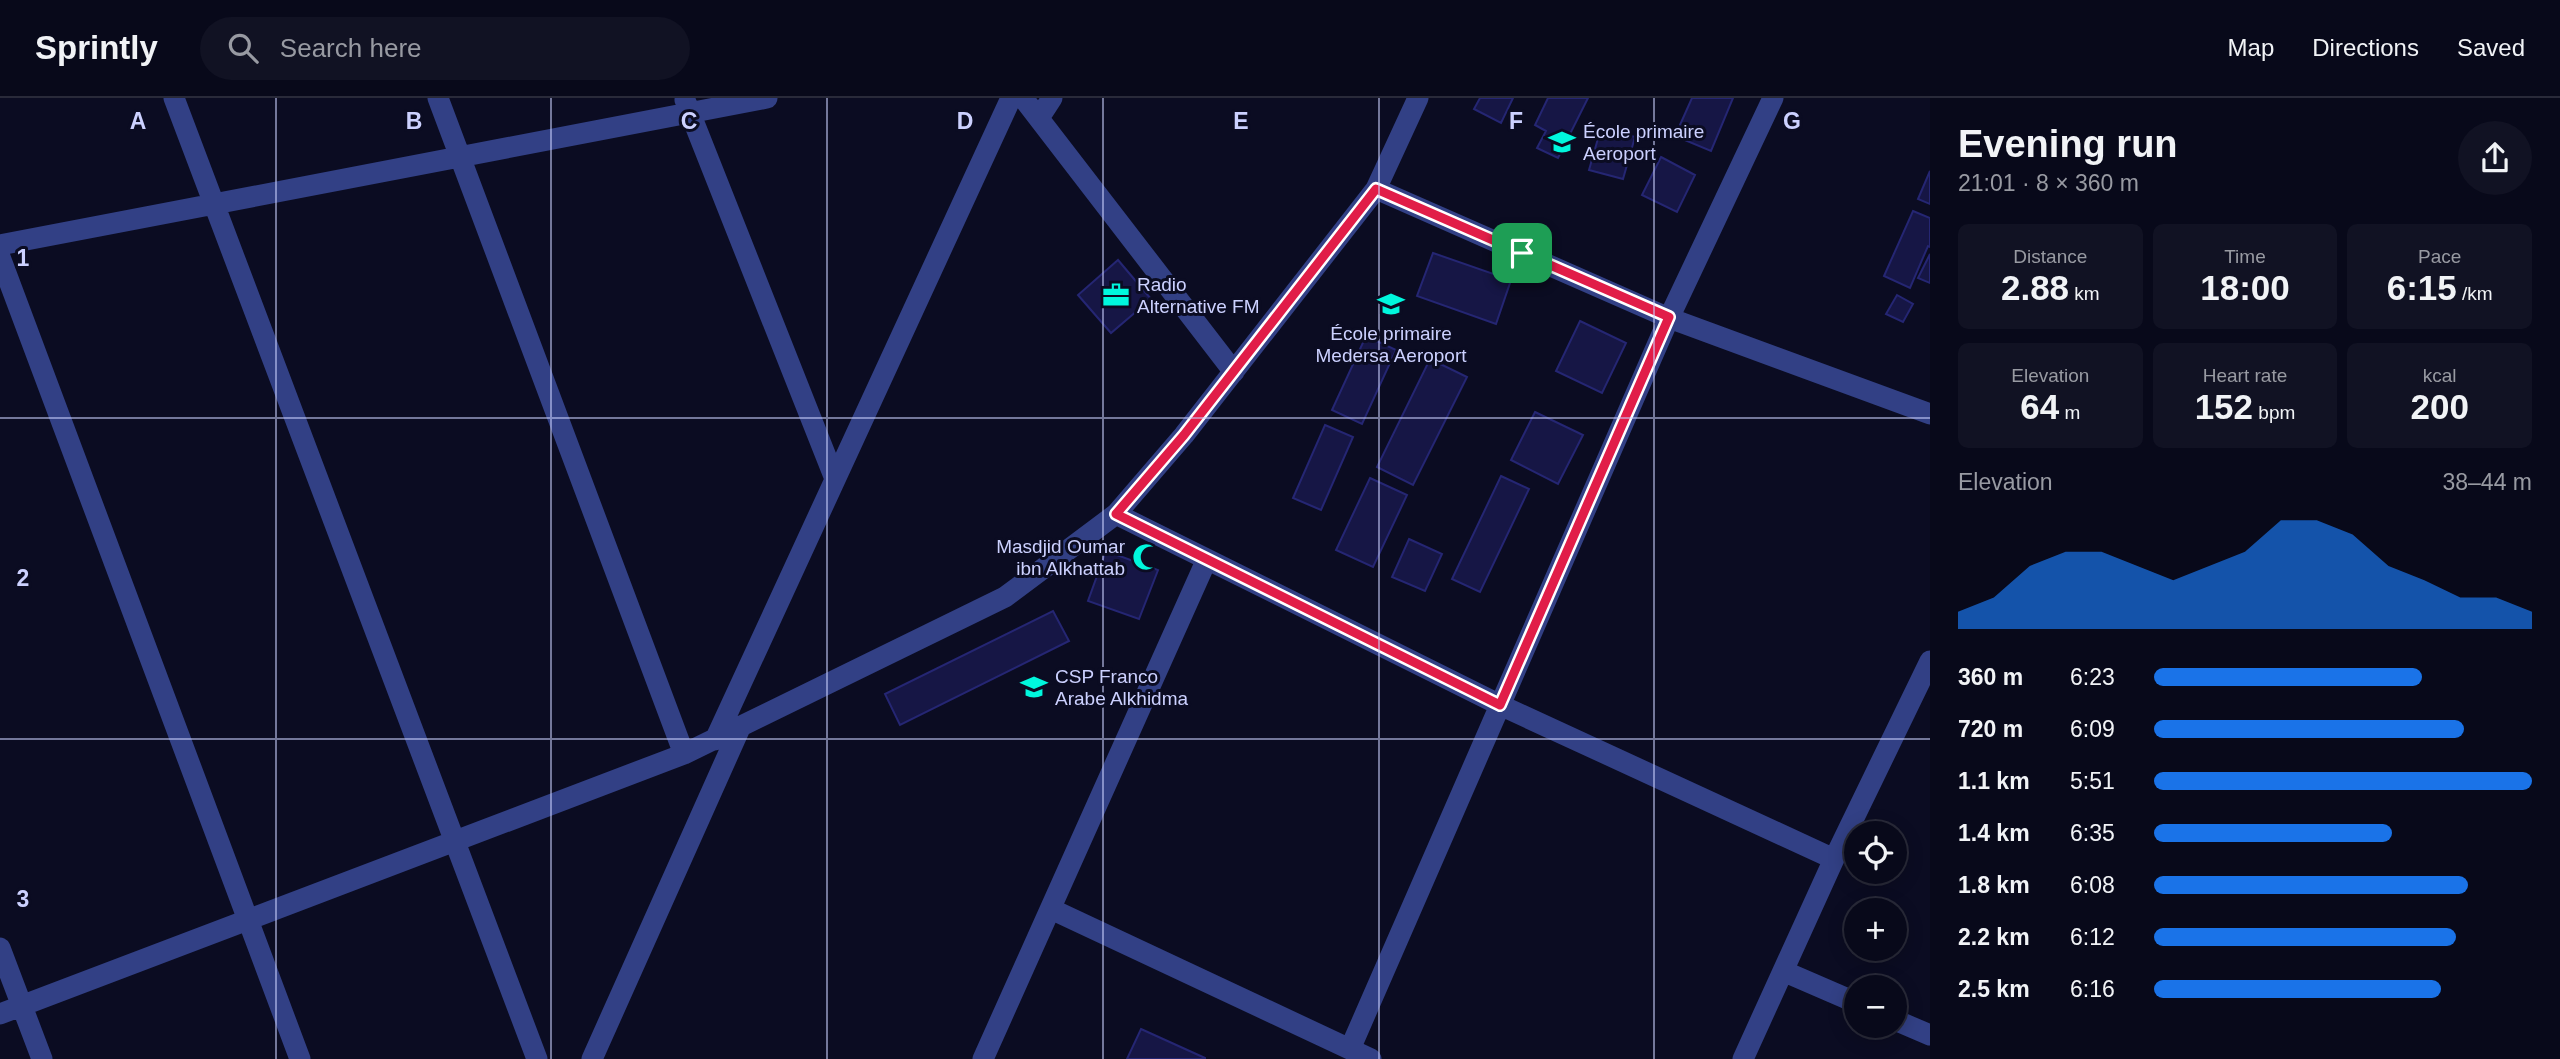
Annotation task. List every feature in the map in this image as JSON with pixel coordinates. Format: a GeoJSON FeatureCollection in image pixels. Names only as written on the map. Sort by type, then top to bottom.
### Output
{"type":"FeatureCollection","features":[{"type":"Feature","properties":{"kind":"street"},"geometry":{"type":"LineString","coordinates":[[174,98],[537,1059]]}},
{"type":"Feature","properties":{"kind":"street"},"geometry":{"type":"LineString","coordinates":[[438,98],[684,754]]}},
{"type":"Feature","properties":{"kind":"street"},"geometry":{"type":"LineString","coordinates":[[0,245],[460,156],[687,105],[768,98]]}},
{"type":"Feature","properties":{"kind":"street"},"geometry":{"type":"LineString","coordinates":[[715,740],[1011,98]]}},
{"type":"Feature","properties":{"kind":"street"},"geometry":{"type":"LineString","coordinates":[[1023,98],[1234,372]]}},
{"type":"Feature","properties":{"kind":"street"},"geometry":{"type":"LineString","coordinates":[[1039,118],[1052,98]]}},
{"type":"Feature","properties":{"kind":"street"},"geometry":{"type":"LineString","coordinates":[[0,1014],[684,754],[1005,597],[1116,514],[1184,435],[1376,189],[1418,98]]}},
{"type":"Feature","properties":{"kind":"street"},"geometry":{"type":"LineString","coordinates":[[1349,1049],[1669,317],[1773,98]]}},
{"type":"Feature","properties":{"kind":"street"},"geometry":{"type":"LineString","coordinates":[[687,105],[835,479]]}},
{"type":"Feature","properties":{"kind":"street"},"geometry":{"type":"LineString","coordinates":[[1376,189],[1669,317],[1930,414]]}},
{"type":"Feature","properties":{"kind":"street"},"geometry":{"type":"LineString","coordinates":[[0,257],[300,1059]]}},
{"type":"Feature","properties":{"kind":"street"},"geometry":{"type":"LineString","coordinates":[[1116,514],[1500,705],[1834,859]]}},
{"type":"Feature","properties":{"kind":"street"},"geometry":{"type":"LineString","coordinates":[[982,1059],[1207,559]]}},
{"type":"Feature","properties":{"kind":"street"},"geometry":{"type":"LineString","coordinates":[[1743,1059],[1834,859],[1930,661]]}},
{"type":"Feature","properties":{"kind":"street"},"geometry":{"type":"LineString","coordinates":[[592,1059],[740,728]]}},
{"type":"Feature","properties":{"kind":"street"},"geometry":{"type":"LineString","coordinates":[[1051,909],[1371,1059]]}},
{"type":"Feature","properties":{"kind":"street"},"geometry":{"type":"LineString","coordinates":[[0,948],[41,1059]]}},
{"type":"Feature","properties":{"kind":"street"},"geometry":{"type":"LineString","coordinates":[[1783,971],[1844,997]]}},
{"type":"Feature","properties":{"kind":"street"},"geometry":{"type":"LineString","coordinates":[[1907,1025],[1930,1035]]}},
{"type":"Feature","properties":{"kind":"building"},"geometry":{"type":"Polygon","coordinates":[[[1480,98],[1513,98],[1501,123],[1474,109],[1480,98]]]}},
{"type":"Feature","properties":{"kind":"building"},"geometry":{"type":"Polygon","coordinates":[[[1548,98],[1588,98],[1558,158],[1537,148],[1546,131],[1535,125],[1548,98]]]}},
{"type":"Feature","properties":{"kind":"building"},"geometry":{"type":"Polygon","coordinates":[[[1692,98],[1733,98],[1711,151],[1675,136],[1692,98]]]}},
{"type":"Feature","properties":{"kind":"building"},"geometry":{"type":"Polygon","coordinates":[[[1601,128],[1635,137],[1623,179],[1589,170],[1601,128]]]}},
{"type":"Feature","properties":{"kind":"building"},"geometry":{"type":"Polygon","coordinates":[[[1661,157],[1695,175],[1677,212],[1642,195],[1661,157]]]}},
{"type":"Feature","properties":{"kind":"building"},"geometry":{"type":"Polygon","coordinates":[[[1930,171],[1930,204],[1918,199],[1930,171]]]}},
{"type":"Feature","properties":{"kind":"building"},"geometry":{"type":"Polygon","coordinates":[[[1913,211],[1930,218],[1930,247],[1928,246],[1910,288],[1884,276],[1913,211]]]}},
{"type":"Feature","properties":{"kind":"building"},"geometry":{"type":"Polygon","coordinates":[[[1433,253],[1511,280],[1496,324],[1417,296],[1433,253]]]}},
{"type":"Feature","properties":{"kind":"building"},"geometry":{"type":"Polygon","coordinates":[[[1930,254],[1930,283],[1918,278],[1930,254]]]}},
{"type":"Feature","properties":{"kind":"building"},"geometry":{"type":"Polygon","coordinates":[[[1118,260],[1151,299],[1111,333],[1078,295],[1118,260]]]}},
{"type":"Feature","properties":{"kind":"building"},"geometry":{"type":"Polygon","coordinates":[[[1897,295],[1913,304],[1903,322],[1886,314],[1897,295]]]}},
{"type":"Feature","properties":{"kind":"building"},"geometry":{"type":"Polygon","coordinates":[[[1580,321],[1626,343],[1602,393],[1556,371],[1580,321]]]}},
{"type":"Feature","properties":{"kind":"building"},"geometry":{"type":"Polygon","coordinates":[[[1366,336],[1396,350],[1362,424],[1332,410],[1366,336]]]}},
{"type":"Feature","properties":{"kind":"building"},"geometry":{"type":"Polygon","coordinates":[[[1430,359],[1467,377],[1413,485],[1377,467],[1430,359]]]}},
{"type":"Feature","properties":{"kind":"building"},"geometry":{"type":"Polygon","coordinates":[[[1535,412],[1583,435],[1558,484],[1511,460],[1535,412]]]}},
{"type":"Feature","properties":{"kind":"building"},"geometry":{"type":"Polygon","coordinates":[[[1325,425],[1353,437],[1321,510],[1293,498],[1325,425]]]}},
{"type":"Feature","properties":{"kind":"building"},"geometry":{"type":"Polygon","coordinates":[[[1501,476],[1529,489],[1480,592],[1452,579],[1501,476]]]}},
{"type":"Feature","properties":{"kind":"building"},"geometry":{"type":"Polygon","coordinates":[[[1370,478],[1407,495],[1373,567],[1336,550],[1370,478]]]}},
{"type":"Feature","properties":{"kind":"building"},"geometry":{"type":"Polygon","coordinates":[[[1409,539],[1442,554],[1425,591],[1392,577],[1409,539]]]}},
{"type":"Feature","properties":{"kind":"building"},"geometry":{"type":"Polygon","coordinates":[[[1106,551],[1158,570],[1139,619],[1088,601],[1106,551]]]}},
{"type":"Feature","properties":{"kind":"building"},"geometry":{"type":"Polygon","coordinates":[[[1053,611],[1069,641],[900,725],[885,694],[1053,611]]]}},
{"type":"Feature","properties":{"kind":"building"},"geometry":{"type":"Polygon","coordinates":[[[1141,1029],[1205,1058],[1205,1059],[1127,1059],[1141,1029]]]}},
{"type":"Feature","properties":{"kind":"place","name":"École primaire Aeroport"},"geometry":{"type":"Point","coordinates":[1562,142]}},
{"type":"Feature","properties":{"kind":"place","name":"Radio Alternative FM"},"geometry":{"type":"Point","coordinates":[1116,295]}},
{"type":"Feature","properties":{"kind":"place","name":"École primaire Medersa Aeroport"},"geometry":{"type":"Point","coordinates":[1391,304]}},
{"type":"Feature","properties":{"kind":"place","name":"Masdjid Oumar ibn Alkhattab"},"geometry":{"type":"Point","coordinates":[1146,557]}},
{"type":"Feature","properties":{"kind":"place","name":"CSP Franco Arabe Alkhidma"},"geometry":{"type":"Point","coordinates":[1034,687]}},
{"type":"Feature","properties":{"kind":"route"},"geometry":{"type":"LineString","coordinates":[[1376,189],[1522,253],[1669,317],[1500,705],[1116,514],[1184,435],[1376,189]]}}]}
